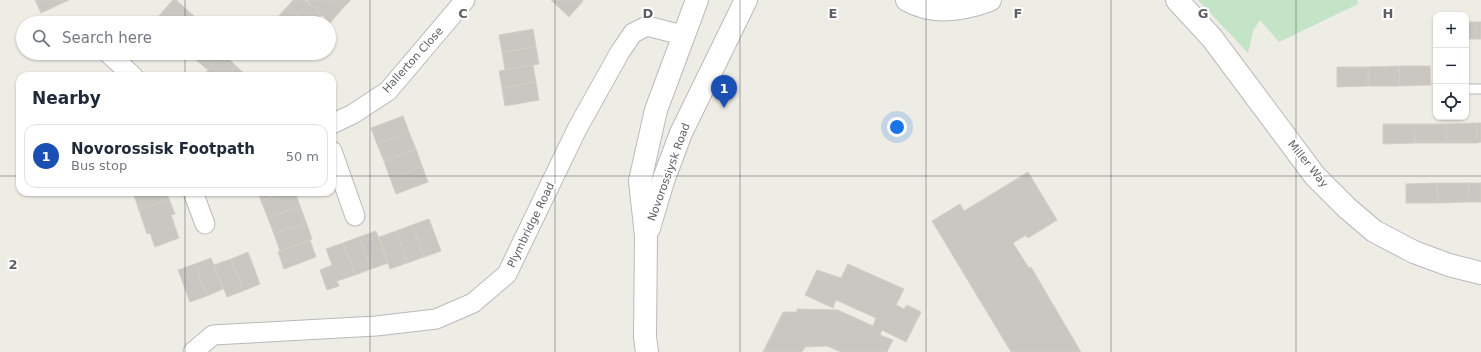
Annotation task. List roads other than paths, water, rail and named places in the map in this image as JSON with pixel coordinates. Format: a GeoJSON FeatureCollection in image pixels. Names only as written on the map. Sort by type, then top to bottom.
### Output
{"type":"FeatureCollection","features":[{"type":"Feature","properties":{"kind":"main road","name":"Novorossiysk Road"},"geometry":{"type":"LineString","coordinates":[[647,352],[645,337],[646,236],[640,181],[656,110],[682,35],[697,0]]}},
{"type":"Feature","properties":{"kind":"main road","name":"Novorossiysk Road"},"geometry":{"type":"LineString","coordinates":[[646,236],[663,181],[681,133],[746,0]]}},
{"type":"Feature","properties":{"kind":"main road"},"geometry":{"type":"LineString","coordinates":[[907,0],[914,4],[939,10],[967,7],[990,0]]}},
{"type":"Feature","properties":{"kind":"main road","name":"Miller Way"},"geometry":{"type":"LineString","coordinates":[[1177,0],[1212,38],[1315,176],[1347,208],[1374,231],[1414,252],[1449,265],[1481,273]]}},
{"type":"Feature","properties":{"kind":"street","name":"Hallerton Close"},"geometry":{"type":"LineString","coordinates":[[336,122],[353,114],[388,91],[466,0]]}},
{"type":"Feature","properties":{"kind":"street","name":"Plymbridge Road"},"geometry":{"type":"LineString","coordinates":[[193,352],[214,334],[376,326],[429,320],[436,319],[473,303],[507,274],[578,129],[620,52],[633,33],[646,26],[682,35]]}},
{"type":"Feature","properties":{"kind":"street"},"geometry":{"type":"LineString","coordinates":[[116,60],[129,72]]}},
{"type":"Feature","properties":{"kind":"street"},"geometry":{"type":"LineString","coordinates":[[336,162],[355,216]]}},
{"type":"Feature","properties":{"kind":"street"},"geometry":{"type":"LineString","coordinates":[[194,196],[205,224]]}},
{"type":"Feature","properties":{"kind":"lane"},"geometry":{"type":"LineString","coordinates":[[1469,89],[1481,89]]}},
{"type":"Feature","properties":{"kind":"place","name":"Novorossisk Footpath"},"geometry":{"type":"Point","coordinates":[724,108]}}]}
